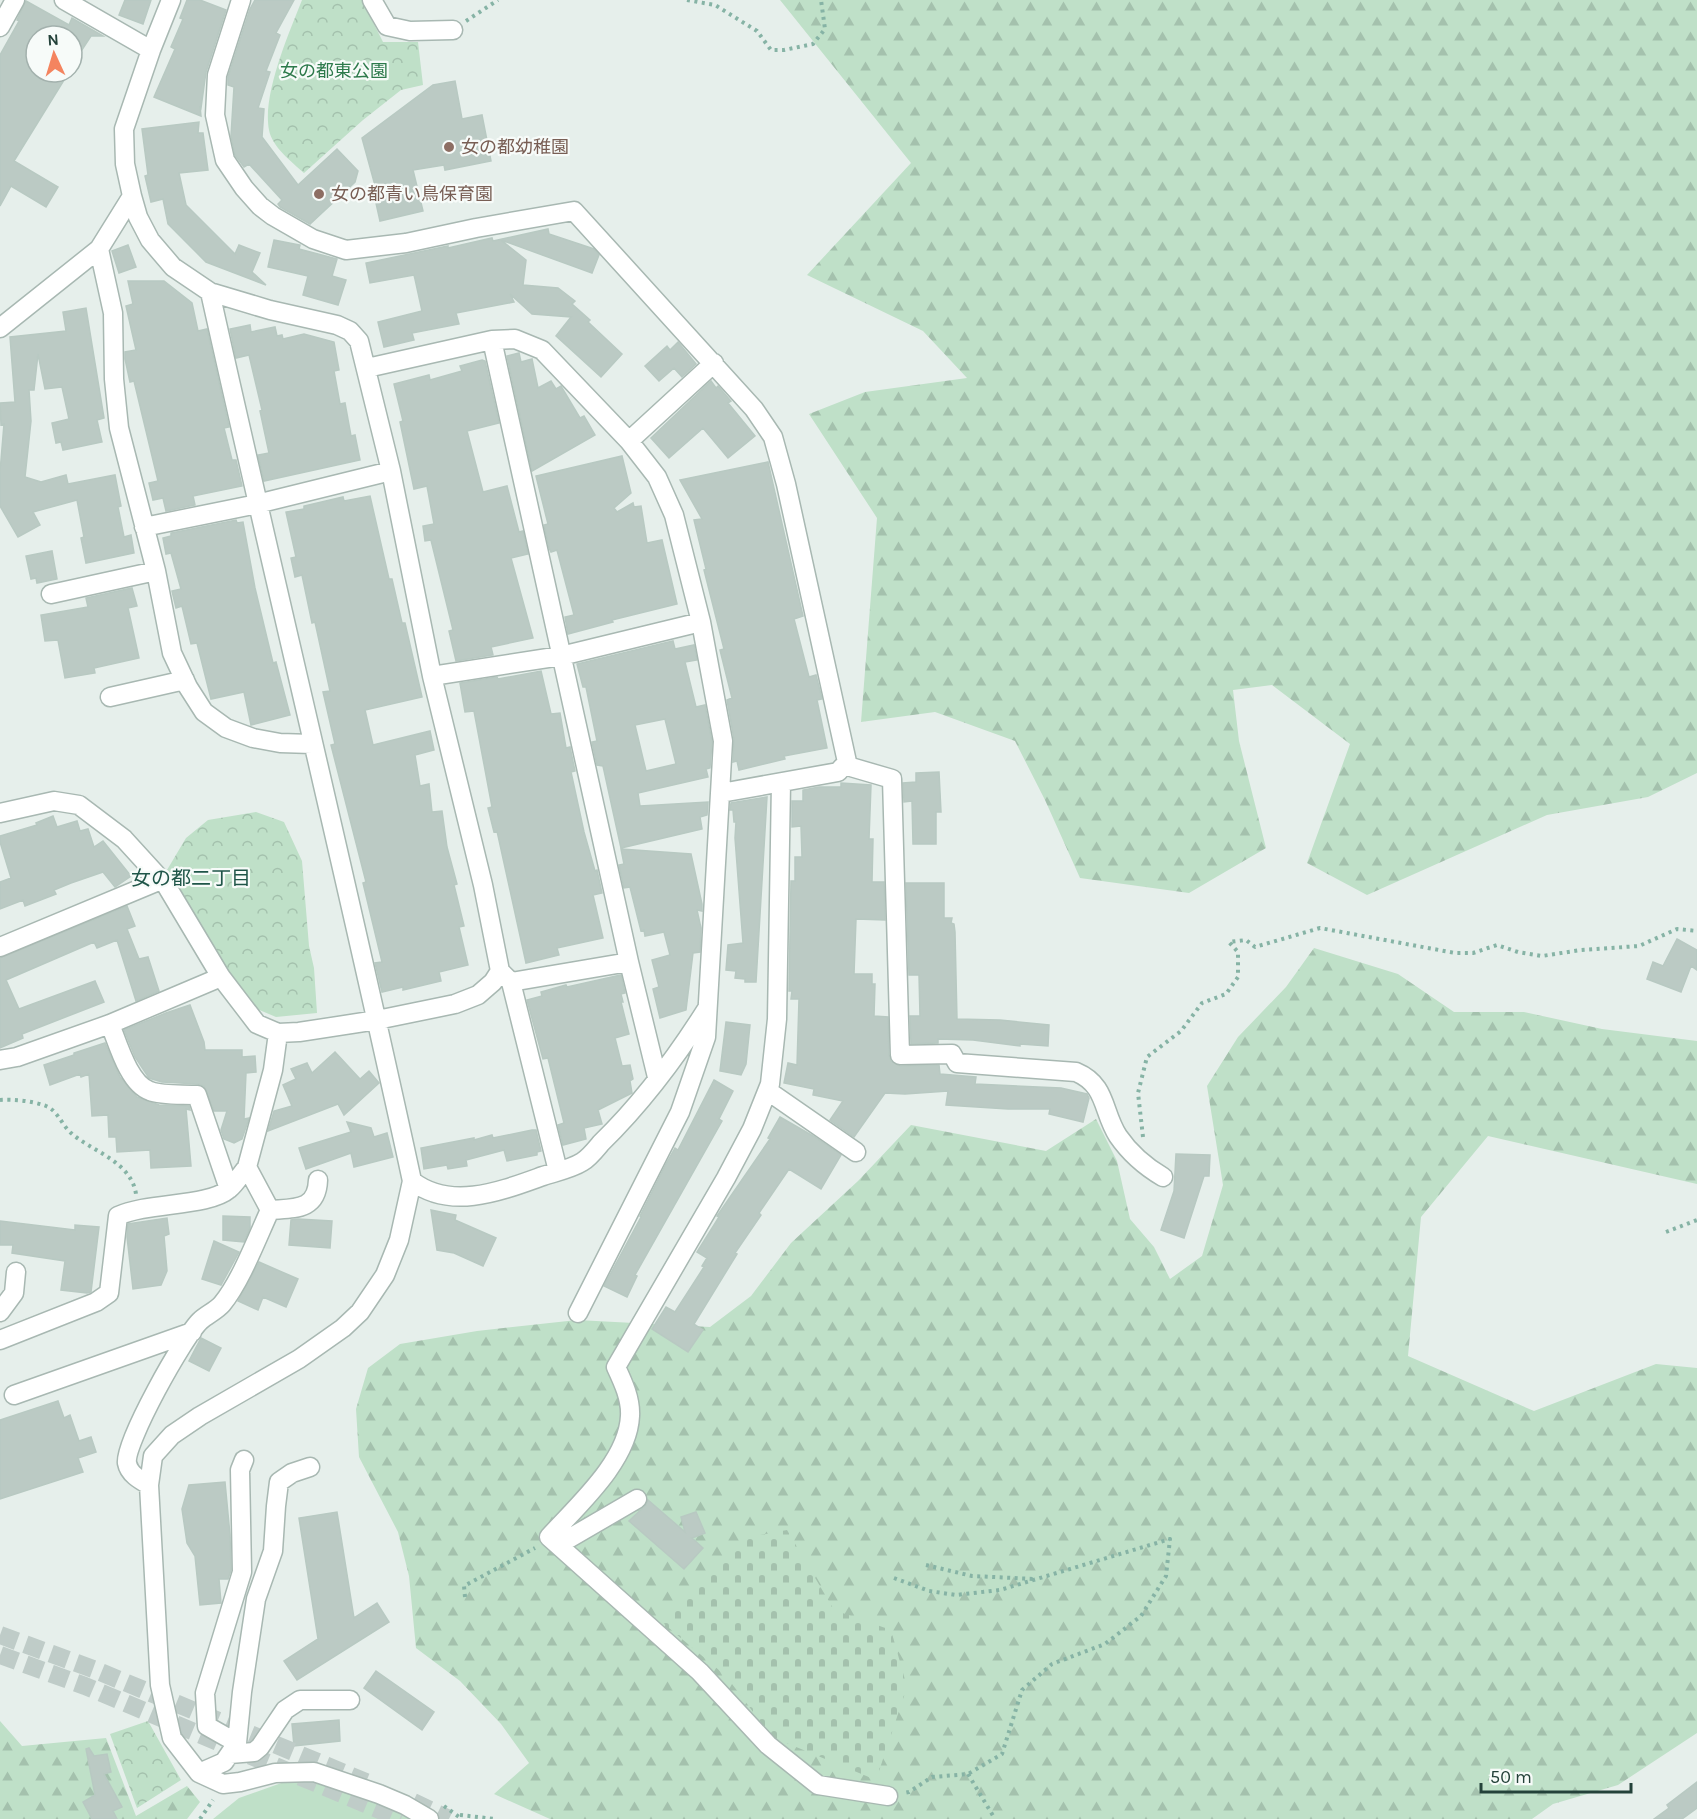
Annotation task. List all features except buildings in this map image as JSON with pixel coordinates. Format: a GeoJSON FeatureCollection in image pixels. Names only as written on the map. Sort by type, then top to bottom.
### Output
{"type":"FeatureCollection","features":[{"type":"Feature","properties":{"kind":"street"},"geometry":{"type":"LineString","coordinates":[[0,27],[15,0]]}},
{"type":"Feature","properties":{"kind":"street"},"geometry":{"type":"LineString","coordinates":[[64,0],[151,50]]}},
{"type":"Feature","properties":{"kind":"street"},"geometry":{"type":"LineString","coordinates":[[171,0],[124,129],[125,164],[138,217],[150,240],[173,267],[210,292],[270,310],[337,325],[350,331],[359,341],[390,471],[432,676],[506,976],[558,1171]]}},
{"type":"Feature","properties":{"kind":"street"},"geometry":{"type":"LineString","coordinates":[[241,0],[217,75],[215,115],[225,160],[244,188],[260,206],[313,239],[346,250],[406,243],[574,211],[714,363],[754,409],[773,437],[786,483],[847,762],[838,772],[721,793]]}},
{"type":"Feature","properties":{"kind":"street"},"geometry":{"type":"LineString","coordinates":[[372,0],[387,27],[410,31],[453,30]]}},
{"type":"Feature","properties":{"kind":"street"},"geometry":{"type":"LineString","coordinates":[[0,328],[99,249],[132,196]]}},
{"type":"Feature","properties":{"kind":"street"},"geometry":{"type":"LineString","coordinates":[[99,249],[113,313],[114,379],[119,428],[156,571],[172,653],[204,712],[226,728],[253,738],[312,744]]}},
{"type":"Feature","properties":{"kind":"street"},"geometry":{"type":"LineString","coordinates":[[210,292],[412,1181],[399,1240],[385,1275],[360,1312],[343,1328],[299,1359],[200,1416],[172,1435],[153,1456],[149,1485],[160,1685],[172,1738],[199,1773],[223,1784],[275,1773],[314,1772],[379,1794],[429,1819]]}},
{"type":"Feature","properties":{"kind":"street"},"geometry":{"type":"LineString","coordinates":[[367,368],[492,340],[515,339],[542,350],[629,441],[657,477],[674,515],[701,622],[723,741],[706,1037],[680,1112],[578,1313]]}},
{"type":"Feature","properties":{"kind":"street"},"geometry":{"type":"LineString","coordinates":[[492,340],[657,1077]]}},
{"type":"Feature","properties":{"kind":"street"},"geometry":{"type":"LineString","coordinates":[[629,441],[714,363]]}},
{"type":"Feature","properties":{"kind":"street"},"geometry":{"type":"LineString","coordinates":[[144,527],[257,504],[390,471]]}},
{"type":"Feature","properties":{"kind":"street"},"geometry":{"type":"LineString","coordinates":[[51,594],[156,571]]}},
{"type":"Feature","properties":{"kind":"street"},"geometry":{"type":"LineString","coordinates":[[432,676],[561,656],[701,622]]}},
{"type":"Feature","properties":{"kind":"street"},"geometry":{"type":"LineString","coordinates":[[110,697],[185,680]]}},
{"type":"Feature","properties":{"kind":"street"},"geometry":{"type":"LineString","coordinates":[[844,765],[892,779],[900,1055],[952,1054],[957,1063],[1076,1072],[1088,1077],[1099,1089],[1119,1136],[1147,1167],[1163,1177]]}},
{"type":"Feature","properties":{"kind":"street"},"geometry":{"type":"LineString","coordinates":[[782,783],[777,1019],[768,1091],[726,1178],[616,1367],[625,1388],[630,1416],[624,1442],[609,1470],[549,1537],[700,1672],[768,1745],[818,1785],[888,1796]]}},
{"type":"Feature","properties":{"kind":"street"},"geometry":{"type":"LineString","coordinates":[[0,813],[54,801],[80,805],[124,839],[166,885],[221,977],[257,1024],[278,1033],[377,1020],[455,1004],[478,995],[493,982],[506,976],[630,962]]}},
{"type":"Feature","properties":{"kind":"street"},"geometry":{"type":"LineString","coordinates":[[0,947],[161,880]]}},
{"type":"Feature","properties":{"kind":"street"},"geometry":{"type":"LineString","coordinates":[[0,1060],[17,1057],[110,1024],[221,977]]}},
{"type":"Feature","properties":{"kind":"street"},"geometry":{"type":"LineString","coordinates":[[412,1181],[423,1190],[466,1198],[582,1162],[624,1121],[685,1044],[706,1010]]}},
{"type":"Feature","properties":{"kind":"street"},"geometry":{"type":"LineString","coordinates":[[110,1024],[130,1073],[140,1086],[151,1092],[197,1095],[229,1189]]}},
{"type":"Feature","properties":{"kind":"street"},"geometry":{"type":"LineString","coordinates":[[0,1340],[104,1298],[109,1293],[118,1216],[139,1209],[205,1200],[217,1197],[229,1189],[247,1167],[273,1070],[278,1033]]}},
{"type":"Feature","properties":{"kind":"street"},"geometry":{"type":"LineString","coordinates":[[768,1091],[856,1152]]}},
{"type":"Feature","properties":{"kind":"street"},"geometry":{"type":"LineString","coordinates":[[247,1167],[270,1210]]}},
{"type":"Feature","properties":{"kind":"street"},"geometry":{"type":"LineString","coordinates":[[270,1210],[306,1205],[315,1197],[318,1180]]}},
{"type":"Feature","properties":{"kind":"street"},"geometry":{"type":"LineString","coordinates":[[149,1485],[131,1472],[127,1465],[127,1455],[139,1423],[198,1322],[221,1305],[239,1276],[270,1210]]}},
{"type":"Feature","properties":{"kind":"street"},"geometry":{"type":"LineString","coordinates":[[0,1312],[14,1293],[16,1272]]}},
{"type":"Feature","properties":{"kind":"street"},"geometry":{"type":"LineString","coordinates":[[15,1395],[192,1332]]}},
{"type":"Feature","properties":{"kind":"street"},"geometry":{"type":"LineString","coordinates":[[244,1460],[240,1470],[242,1572],[205,1693],[207,1726],[234,1749],[254,1752],[260,1747],[285,1710],[300,1700],[350,1700]]}},
{"type":"Feature","properties":{"kind":"street"},"geometry":{"type":"LineString","coordinates":[[199,1773],[224,1762],[234,1749],[256,1599],[273,1551],[279,1482],[292,1473],[310,1467]]}},
{"type":"Feature","properties":{"kind":"street"},"geometry":{"type":"LineString","coordinates":[[555,1542],[637,1499]]}},
{"type":"Feature","properties":{"kind":"path"},"geometry":{"type":"LineString","coordinates":[[453,30],[498,0]]}},
{"type":"Feature","properties":{"kind":"path"},"geometry":{"type":"LineString","coordinates":[[687,0],[715,5],[757,31],[771,50],[784,50],[813,44],[825,29],[821,0]]}},
{"type":"Feature","properties":{"kind":"path"},"geometry":{"type":"LineString","coordinates":[[1147,1167],[1138,1093],[1147,1057],[1181,1031],[1202,1003],[1226,994],[1238,977],[1238,952],[1229,942],[1246,940],[1255,947],[1320,928],[1455,953],[1473,953],[1497,945],[1518,952],[1542,956],[1639,946],[1677,929],[1697,931]]}},
{"type":"Feature","properties":{"kind":"path"},"geometry":{"type":"LineString","coordinates":[[0,1100],[24,1101],[46,1106],[56,1113],[70,1133],[103,1152],[129,1175],[135,1189],[139,1209]]}},
{"type":"Feature","properties":{"kind":"path"},"geometry":{"type":"LineString","coordinates":[[1666,1232],[1697,1220]]}},
{"type":"Feature","properties":{"kind":"path"},"geometry":{"type":"LineString","coordinates":[[888,1796],[909,1792],[932,1777],[968,1774],[1002,1754],[1022,1690],[1052,1664],[1105,1644],[1141,1616],[1166,1576],[1170,1539],[1000,1590],[956,1595],[929,1591],[894,1578]]}},
{"type":"Feature","properties":{"kind":"path"},"geometry":{"type":"LineString","coordinates":[[465,1597],[464,1586],[555,1542]]}},
{"type":"Feature","properties":{"kind":"path"},"geometry":{"type":"LineString","coordinates":[[926,1565],[972,1576],[1038,1579]]}},
{"type":"Feature","properties":{"kind":"path"},"geometry":{"type":"LineString","coordinates":[[968,1774],[995,1819]]}},
{"type":"Feature","properties":{"kind":"path"},"geometry":{"type":"LineString","coordinates":[[459,1815],[495,1819]]}},
{"type":"Feature","properties":{"kind":"green space","name":"女の都東公園"},"geometry":{"type":"Polygon","coordinates":[[[302,0],[362,0],[383,42],[418,42],[423,85],[401,90],[363,120],[304,173],[283,154],[274,142],[269,130],[268,116],[269,100],[278,64],[302,0]]]}},
{"type":"Feature","properties":{"kind":"green space"},"geometry":{"type":"Polygon","coordinates":[[[780,0],[1697,0],[1697,773],[1648,797],[1547,815],[1367,895],[1307,863],[1350,744],[1272,685],[1233,690],[1239,741],[1266,848],[1189,893],[1080,878],[1045,800],[1015,741],[935,712],[861,722],[877,518],[809,414],[865,392],[967,378],[923,331],[807,275],[911,163],[780,0]]]}},
{"type":"Feature","properties":{"kind":"green space"},"geometry":{"type":"Polygon","coordinates":[[[256,812],[284,822],[302,861],[317,1013],[276,1017],[250,1006],[167,870],[186,838],[208,820],[256,812]]]}},
{"type":"Feature","properties":{"kind":"green space"},"geometry":{"type":"Polygon","coordinates":[[[1314,948],[1398,974],[1454,1012],[1524,1012],[1602,1029],[1697,1041],[1697,1184],[1488,1136],[1421,1217],[1408,1356],[1534,1411],[1656,1364],[1697,1368],[1697,1733],[1618,1785],[1553,1804],[1532,1819],[550,1819],[494,1794],[529,1763],[501,1724],[460,1681],[416,1648],[409,1576],[398,1532],[359,1457],[356,1409],[368,1368],[400,1344],[477,1331],[577,1320],[710,1327],[751,1296],[791,1243],[858,1181],[911,1125],[1046,1151],[1096,1119],[1117,1161],[1130,1219],[1154,1247],[1170,1279],[1202,1256],[1223,1185],[1207,1086],[1238,1037],[1286,987],[1314,948]]]}},
{"type":"Feature","properties":{"kind":"green space"},"geometry":{"type":"Polygon","coordinates":[[[787,1530],[834,1610],[891,1630],[907,1687],[876,1780],[772,1737],[726,1676],[663,1623],[750,1537],[787,1530]]]}},
{"type":"Feature","properties":{"kind":"green space"},"geometry":{"type":"Polygon","coordinates":[[[0,1721],[22,1746],[106,1738],[136,1816],[187,1786],[200,1802],[187,1819],[0,1819],[0,1721]]]}},
{"type":"Feature","properties":{"kind":"green space"},"geometry":{"type":"Polygon","coordinates":[[[148,1721],[181,1780],[137,1808],[110,1734],[148,1721]]]}},
{"type":"Feature","properties":{"kind":"green space"},"geometry":{"type":"Polygon","coordinates":[[[287,1781],[330,1782],[414,1819],[213,1819],[239,1798],[287,1781]]]}},
{"type":"Feature","properties":{"kind":"tunnel"},"geometry":{"type":"LineString","coordinates":[[0,1635],[93,1669],[366,1782]]}},
{"type":"Feature","properties":{"kind":"tunnel"},"geometry":{"type":"LineString","coordinates":[[0,1655],[85,1686],[401,1819]]}},
{"type":"Feature","properties":{"kind":"tunnel"},"geometry":{"type":"LineString","coordinates":[[413,1802],[449,1819]]}},
{"type":"Feature","properties":{"kind":"place","name":"女の都幼稚園"},"geometry":{"type":"Point","coordinates":[449,147]}},
{"type":"Feature","properties":{"kind":"place","name":"女の都青い鳥保育園"},"geometry":{"type":"Point","coordinates":[319,194]}},
{"type":"Feature","properties":{"kind":"district","name":"女の都二丁目"},"geometry":{"type":"Point","coordinates":[191,878]}}]}
